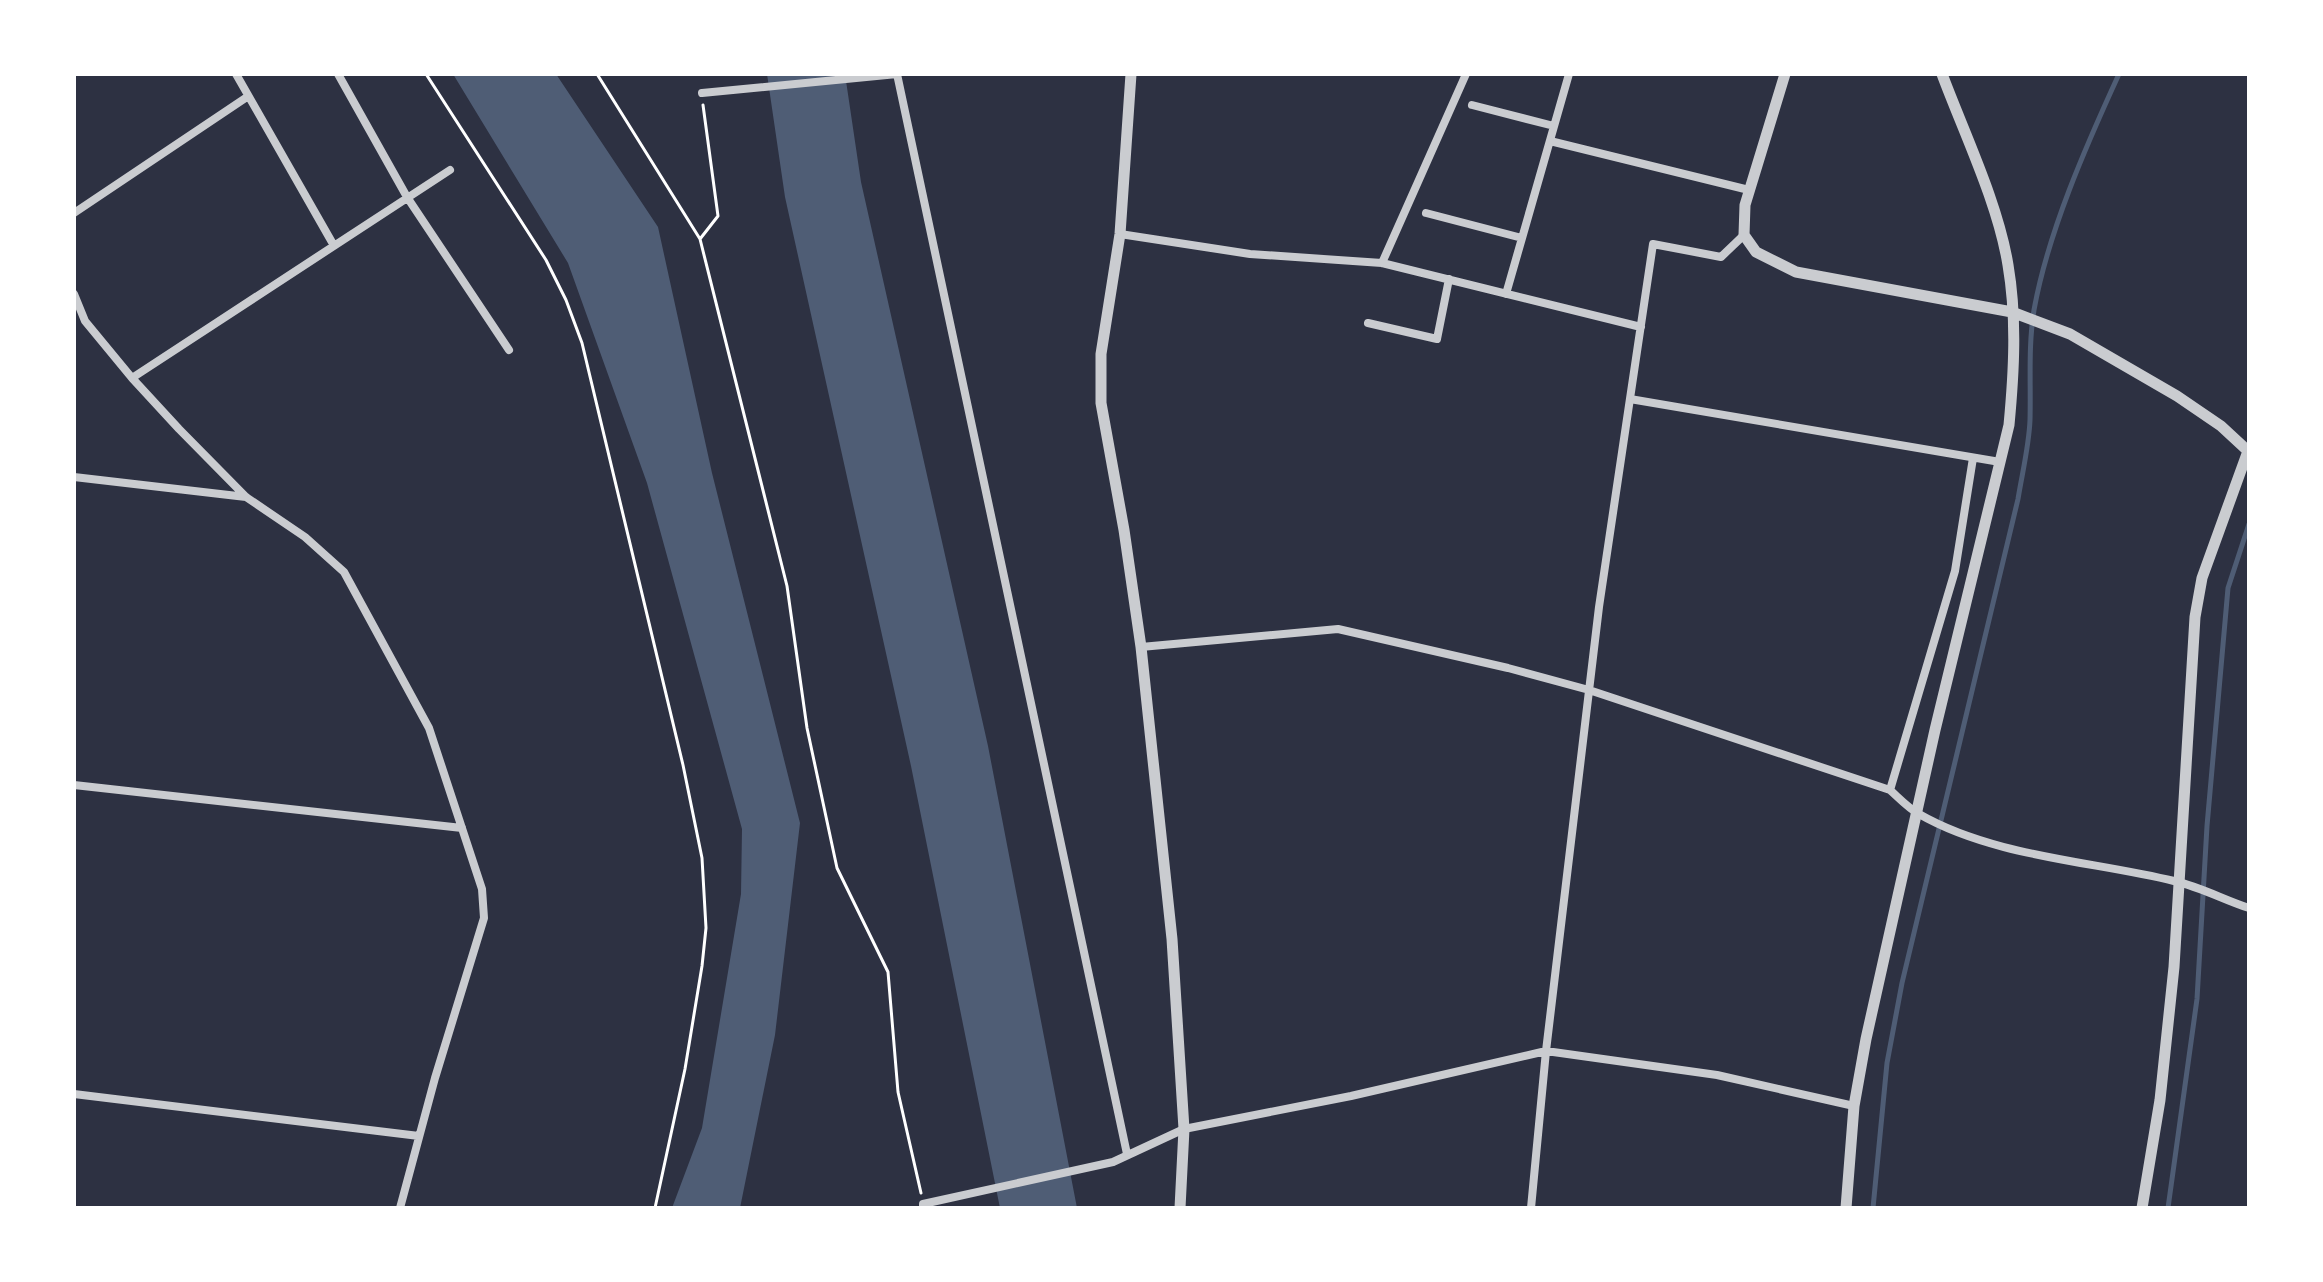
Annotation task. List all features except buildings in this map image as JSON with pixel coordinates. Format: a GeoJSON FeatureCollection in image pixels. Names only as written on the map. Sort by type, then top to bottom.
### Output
{"type":"FeatureCollection","features":[{"type":"Feature","properties":{"kind":"street"},"geometry":{"type":"LineString","coordinates":[[236,74],[333,244]]}},
{"type":"Feature","properties":{"kind":"street"},"geometry":{"type":"LineString","coordinates":[[338,74],[407,197],[509,350]]}},
{"type":"Feature","properties":{"kind":"street"},"geometry":{"type":"LineString","coordinates":[[702,93],[897,74],[1127,1154]]}},
{"type":"Feature","properties":{"kind":"street"},"geometry":{"type":"LineString","coordinates":[[1131,74],[1120,234],[1101,354],[1101,403],[1141,647],[1172,939],[1184,1129],[1180,1208]]}},
{"type":"Feature","properties":{"kind":"street"},"geometry":{"type":"LineString","coordinates":[[1382,263],[1466,74]]}},
{"type":"Feature","properties":{"kind":"street"},"geometry":{"type":"LineString","coordinates":[[1506,294],[1569,74]]}},
{"type":"Feature","properties":{"kind":"street"},"geometry":{"type":"LineString","coordinates":[[1785,74],[1745,205],[1744,235],[1756,252],[1796,272],[2012,312],[2070,334],[2177,396],[2221,426],[2249,452],[2202,578],[2195,617],[2182,884],[2164,1064],[2142,1208]]}},
{"type":"Feature","properties":{"kind":"street"},"geometry":{"type":"LineString","coordinates":[[1846,1208],[1854,1106],[1866,1039],[2009,425],[2014,373],[2008,265],[1994,211],[1942,74]]}},
{"type":"Feature","properties":{"kind":"street"},"geometry":{"type":"LineString","coordinates":[[74,213],[247,97]]}},
{"type":"Feature","properties":{"kind":"street"},"geometry":{"type":"LineString","coordinates":[[1472,105],[1554,126]]}},
{"type":"Feature","properties":{"kind":"street"},"geometry":{"type":"LineString","coordinates":[[1550,141],[1749,190]]}},
{"type":"Feature","properties":{"kind":"street"},"geometry":{"type":"LineString","coordinates":[[132,378],[450,170]]}},
{"type":"Feature","properties":{"kind":"street"},"geometry":{"type":"LineString","coordinates":[[1426,213],[1522,238]]}},
{"type":"Feature","properties":{"kind":"street"},"geometry":{"type":"LineString","coordinates":[[1120,234],[1250,254],[1382,263],[1641,327]]}},
{"type":"Feature","properties":{"kind":"street"},"geometry":{"type":"LineString","coordinates":[[1531,1208],[1546,1051],[1589,690],[1653,244],[1721,257],[1744,235]]}},
{"type":"Feature","properties":{"kind":"street"},"geometry":{"type":"LineString","coordinates":[[1368,323],[1437,339],[1449,279]]}},
{"type":"Feature","properties":{"kind":"street"},"geometry":{"type":"LineString","coordinates":[[74,294],[85,321],[132,378],[246,497],[305,537],[344,572],[429,728],[482,889],[484,918],[400,1208]]}},
{"type":"Feature","properties":{"kind":"street"},"geometry":{"type":"LineString","coordinates":[[1630,399],[2000,462]]}},
{"type":"Feature","properties":{"kind":"street"},"geometry":{"type":"LineString","coordinates":[[1890,790],[1955,571],[1973,458]]}},
{"type":"Feature","properties":{"kind":"street"},"geometry":{"type":"LineString","coordinates":[[74,477],[246,497]]}},
{"type":"Feature","properties":{"kind":"street"},"geometry":{"type":"LineString","coordinates":[[1960,543],[1979,549]]}},
{"type":"Feature","properties":{"kind":"street"},"geometry":{"type":"LineString","coordinates":[[1141,647],[1338,629],[1508,668],[1589,690],[1890,790],[1917,813],[1952,829],[2032,854],[2182,884],[2249,908]]}},
{"type":"Feature","properties":{"kind":"street"},"geometry":{"type":"LineString","coordinates":[[74,785],[462,828]]}},
{"type":"Feature","properties":{"kind":"street"},"geometry":{"type":"LineString","coordinates":[[923,1206],[1113,1162],[1184,1129],[1351,1096],[1546,1051],[1717,1075],[1854,1106]]}},
{"type":"Feature","properties":{"kind":"street"},"geometry":{"type":"LineString","coordinates":[[74,1094],[419,1136]]}},
{"type":"Feature","properties":{"kind":"path"},"geometry":{"type":"LineString","coordinates":[[426,74],[546,260],[566,300],[582,343],[696,827],[702,858],[706,928],[702,966],[685,1069],[655,1208]]}},
{"type":"Feature","properties":{"kind":"path"},"geometry":{"type":"LineString","coordinates":[[597,74],[700,239],[787,586],[807,728],[837,868],[888,972],[898,1092],[923,1206]]}},
{"type":"Feature","properties":{"kind":"path"},"geometry":{"type":"LineString","coordinates":[[700,239],[718,216],[702,93]]}},
{"type":"Feature","properties":{"kind":"water"},"geometry":{"type":"Polygon","coordinates":[[[453,74],[556,74],[658,227],[712,473],[800,823],[775,1035],[740,1208],[672,1208],[702,1128],[741,894],[742,829],[647,483],[568,263],[453,74]]]}},
{"type":"Feature","properties":{"kind":"water"},"geometry":{"type":"Polygon","coordinates":[[[767,74],[845,74],[861,182],[988,746],[1077,1208],[1000,1208],[911,766],[785,197],[767,74]]]}},
{"type":"Feature","properties":{"kind":"waterway"},"geometry":{"type":"LineString","coordinates":[[1873,1208],[1887,1063],[1902,983],[2018,499],[2028,440],[2032,324],[2040,280],[2069,190],[2119,74]]}},
{"type":"Feature","properties":{"kind":"waterway"},"geometry":{"type":"LineString","coordinates":[[2168,1208],[2197,999],[2207,826],[2228,588],[2249,524]]}}]}
